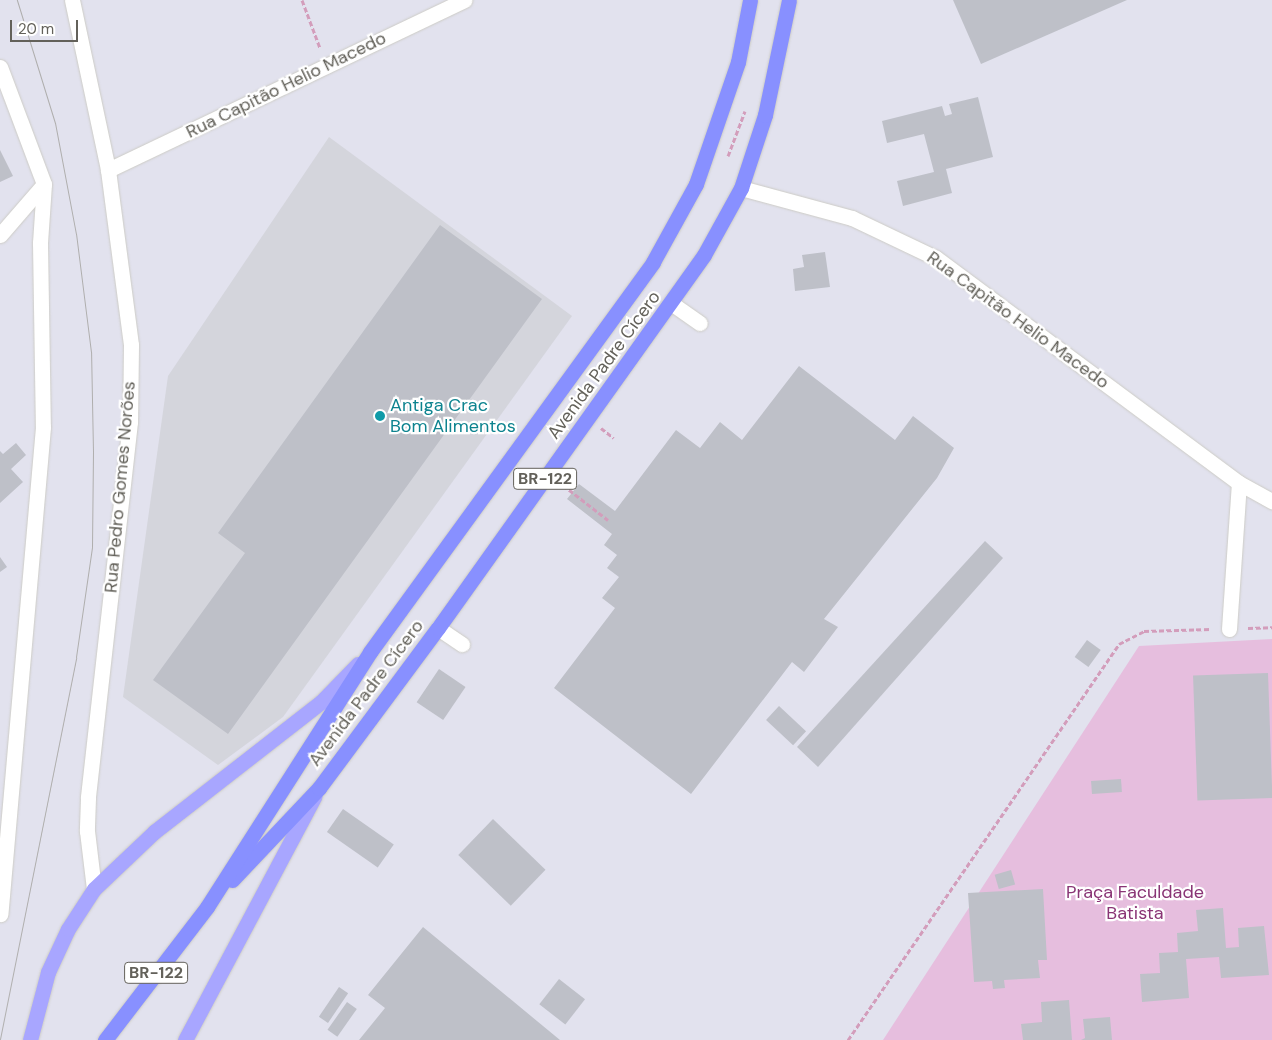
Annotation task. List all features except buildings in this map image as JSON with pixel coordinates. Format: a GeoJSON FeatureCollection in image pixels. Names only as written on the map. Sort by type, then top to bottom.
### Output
{"type":"FeatureCollection","features":[{"type":"Feature","properties":{"kind":"highway","name":"Avenida Padre Cícero"},"geometry":{"type":"LineString","coordinates":[[105,1040],[207,907],[370,652],[653,262],[696,184],[738,62],[750,0]]}},
{"type":"Feature","properties":{"kind":"highway","name":"Avenida Padre Cícero"},"geometry":{"type":"LineString","coordinates":[[207,907],[319,788],[438,628],[671,304],[704,255],[741,188],[765,115],[789,0]]}},
{"type":"Feature","properties":{"kind":"main road","name":"Avenida Padre Cícero"},"geometry":{"type":"LineString","coordinates":[[30,1040],[48,972],[68,929],[94,889],[154,832],[278,739],[321,702],[370,652]]}},
{"type":"Feature","properties":{"kind":"main road","name":"Avenida Padre Cícero"},"geometry":{"type":"LineString","coordinates":[[185,1040],[319,788]]}},
{"type":"Feature","properties":{"kind":"street","name":"Rua Pedro Gomes Norões"},"geometry":{"type":"LineString","coordinates":[[72,0],[108,170],[131,346],[130,422],[88,798],[87,830],[94,889]]}},
{"type":"Feature","properties":{"kind":"street","name":"Rua Capitão Helio Macedo"},"geometry":{"type":"LineString","coordinates":[[108,170],[464,0]]}},
{"type":"Feature","properties":{"kind":"street"},"geometry":{"type":"LineString","coordinates":[[0,67],[44,184],[40,243],[43,427],[0,914]]}},
{"type":"Feature","properties":{"kind":"street"},"geometry":{"type":"LineString","coordinates":[[0,235],[44,184]]}},
{"type":"Feature","properties":{"kind":"street","name":"Rua Capitão Helio Macedo"},"geometry":{"type":"LineString","coordinates":[[741,188],[852,218],[936,258],[1238,483],[1272,501]]}},
{"type":"Feature","properties":{"kind":"street"},"geometry":{"type":"LineString","coordinates":[[671,304],[700,323]]}},
{"type":"Feature","properties":{"kind":"street"},"geometry":{"type":"LineString","coordinates":[[1229,629],[1238,483]]}},
{"type":"Feature","properties":{"kind":"street"},"geometry":{"type":"LineString","coordinates":[[438,628],[462,644]]}},
{"type":"Feature","properties":{"kind":"path"},"geometry":{"type":"LineString","coordinates":[[302,0],[326,65]]}},
{"type":"Feature","properties":{"kind":"path"},"geometry":{"type":"LineString","coordinates":[[604,430],[614,438]]}},
{"type":"Feature","properties":{"kind":"path"},"geometry":{"type":"LineString","coordinates":[[573,492],[608,520]]}},
{"type":"Feature","properties":{"kind":"path"},"geometry":{"type":"LineString","coordinates":[[848,1040],[1119,644],[1144,631],[1272,627]]}},
{"type":"Feature","properties":{"kind":"shaded area"},"geometry":{"type":"Polygon","coordinates":[[[329,137],[572,316],[283,717],[218,765],[123,697],[168,376],[329,137]]]}},
{"type":"Feature","properties":{"kind":"green space","name":"Praça Faculdade Batista"},"geometry":{"type":"Polygon","coordinates":[[[1272,639],[1272,1040],[883,1040],[1139,646],[1272,639]]]}},
{"type":"Feature","properties":{"kind":"tram line"},"geometry":{"type":"LineString","coordinates":[[0,1039],[76,657],[92,547],[91,352],[76,234],[55,123],[17,0]]}},
{"type":"Feature","properties":{"kind":"place","name":"Antiga Crac Bom Alimentos"},"geometry":{"type":"Point","coordinates":[380,416]}}]}
